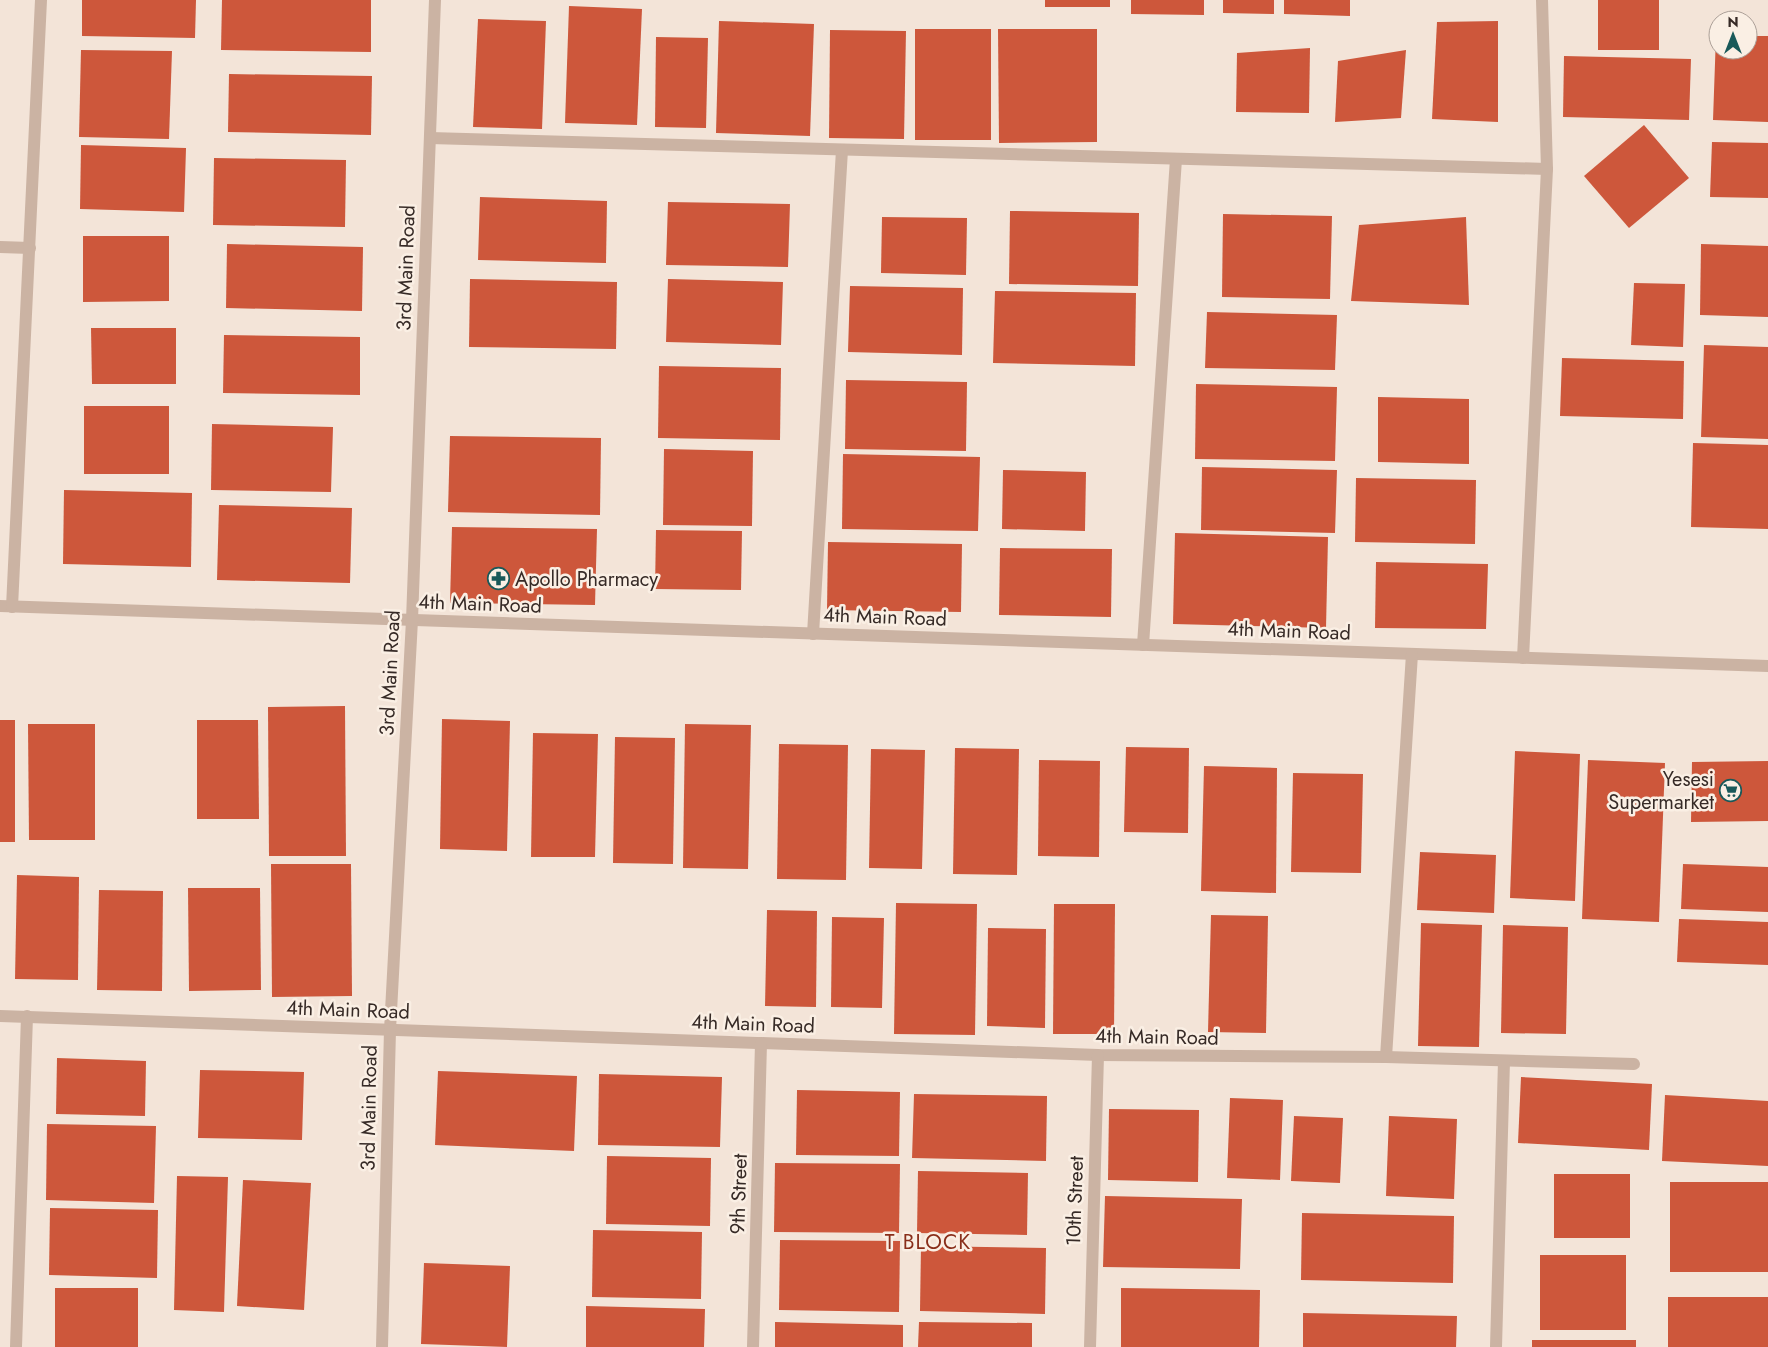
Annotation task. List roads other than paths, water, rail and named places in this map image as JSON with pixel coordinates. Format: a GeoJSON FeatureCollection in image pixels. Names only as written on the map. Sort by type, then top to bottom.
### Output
{"type":"FeatureCollection","features":[{"type":"Feature","properties":{"kind":"street"},"geometry":{"type":"LineString","coordinates":[[6,606],[30,248],[41,0]]}},
{"type":"Feature","properties":{"kind":"street","name":"3rd Main Road"},"geometry":{"type":"LineString","coordinates":[[382,1347],[390,1030],[412,620],[435,0]]}},
{"type":"Feature","properties":{"kind":"street"},"geometry":{"type":"LineString","coordinates":[[1523,658],[1547,169],[1542,0]]}},
{"type":"Feature","properties":{"kind":"street"},"geometry":{"type":"LineString","coordinates":[[430,138],[1547,169]]}},
{"type":"Feature","properties":{"kind":"street"},"geometry":{"type":"LineString","coordinates":[[813,634],[842,150]]}},
{"type":"Feature","properties":{"kind":"street"},"geometry":{"type":"LineString","coordinates":[[1143,645],[1176,159]]}},
{"type":"Feature","properties":{"kind":"street"},"geometry":{"type":"LineString","coordinates":[[0,247],[30,248]]}},
{"type":"Feature","properties":{"kind":"street","name":"4th Main Road"},"geometry":{"type":"LineString","coordinates":[[6,606],[1768,666]]}},
{"type":"Feature","properties":{"kind":"street"},"geometry":{"type":"LineString","coordinates":[[1386,1057],[1412,654]]}},
{"type":"Feature","properties":{"kind":"street","name":"4th Main Road"},"geometry":{"type":"LineString","coordinates":[[0,1016],[1098,1055],[1386,1057],[1634,1064]]}},
{"type":"Feature","properties":{"kind":"street"},"geometry":{"type":"LineString","coordinates":[[16,1347],[27,1016]]}},
{"type":"Feature","properties":{"kind":"street","name":"9th Street"},"geometry":{"type":"LineString","coordinates":[[753,1347],[762,1043]]}},
{"type":"Feature","properties":{"kind":"street","name":"10th Street"},"geometry":{"type":"LineString","coordinates":[[1090,1347],[1098,1055]]}},
{"type":"Feature","properties":{"kind":"street"},"geometry":{"type":"LineString","coordinates":[[1496,1347],[1504,1061]]}},
{"type":"Feature","properties":{"kind":"place","name":"Apollo Pharmacy"},"geometry":{"type":"Point","coordinates":[499,579]}},
{"type":"Feature","properties":{"kind":"place","name":"Yesesi Supermarket"},"geometry":{"type":"Point","coordinates":[1730,791]}},
{"type":"Feature","properties":{"kind":"district","name":"T BLOCK"},"geometry":{"type":"Point","coordinates":[928,1242]}}]}
